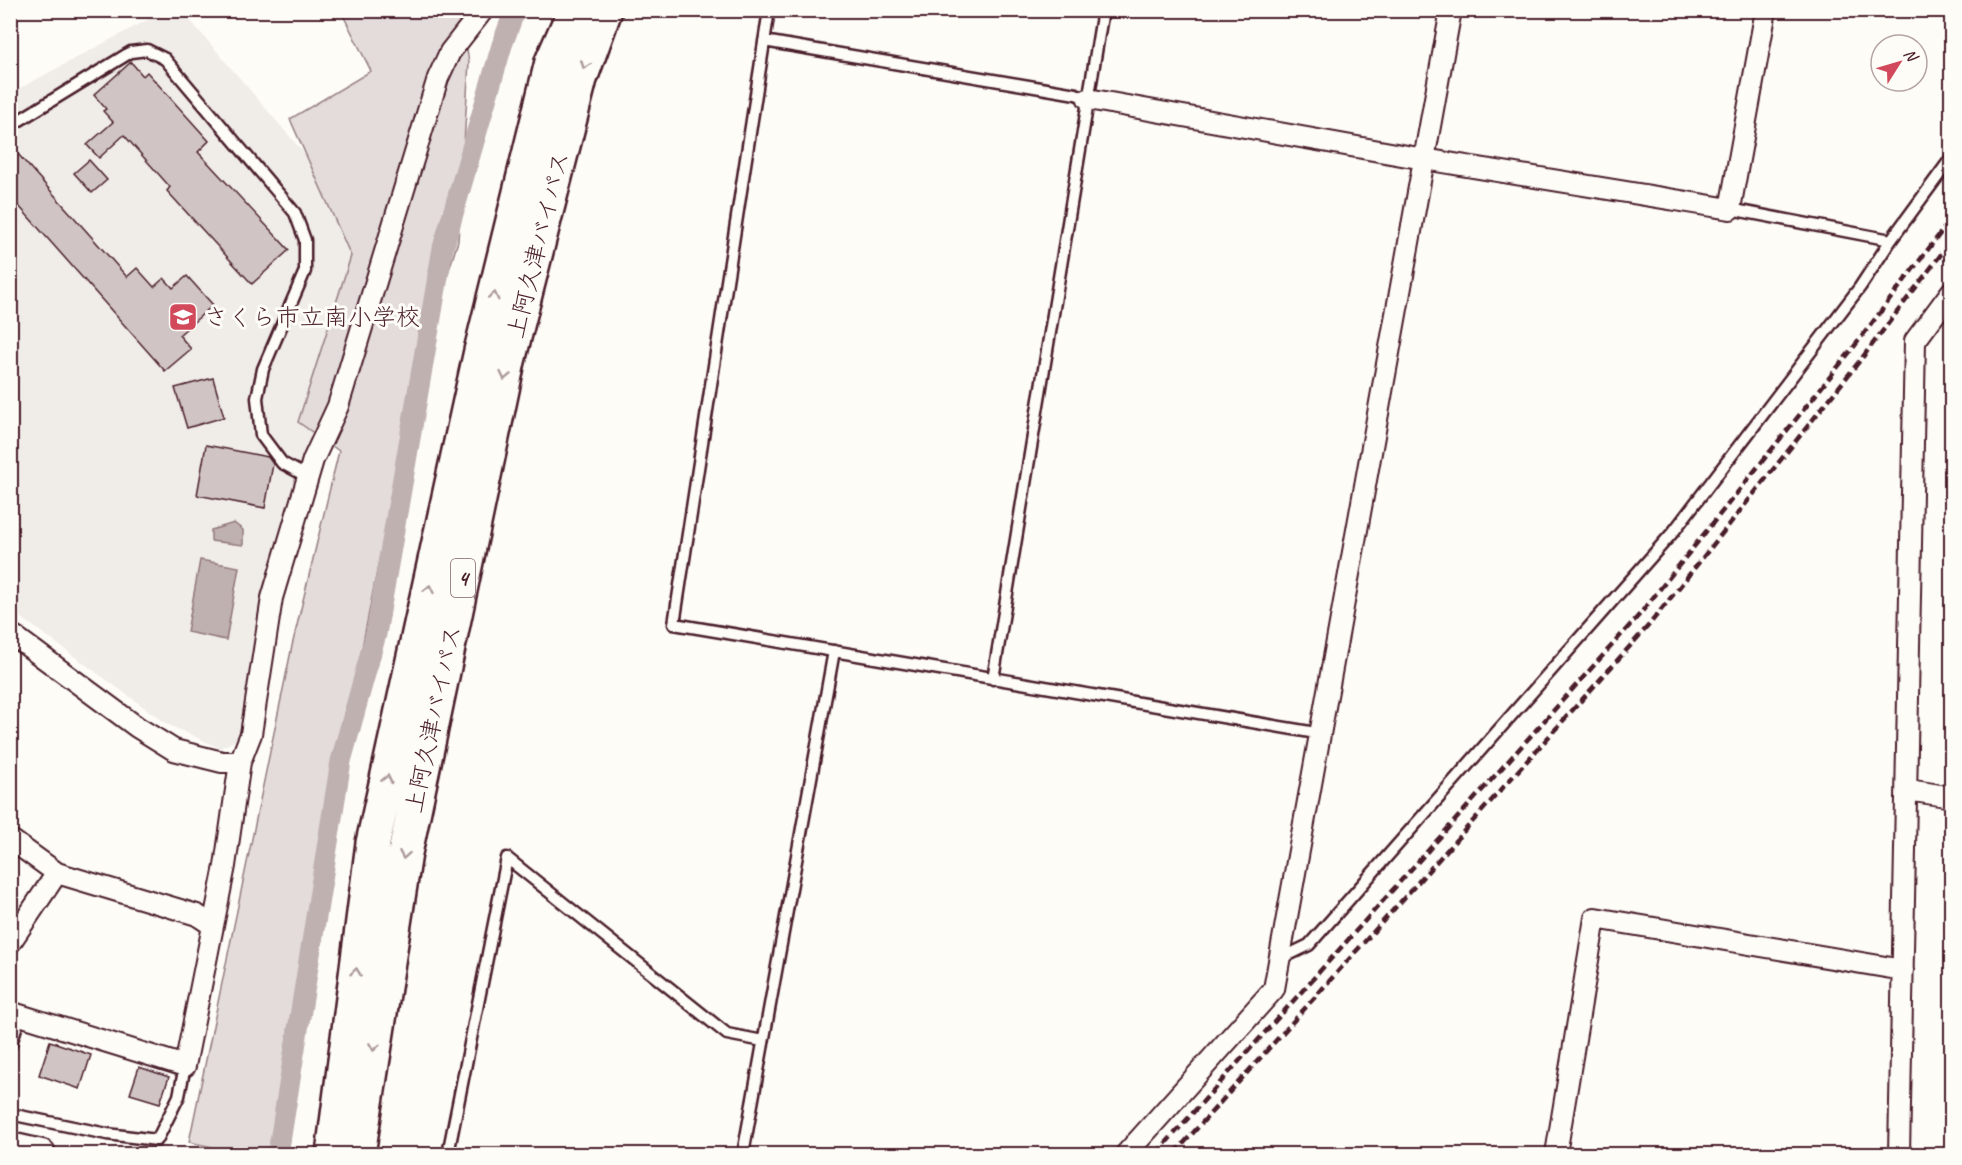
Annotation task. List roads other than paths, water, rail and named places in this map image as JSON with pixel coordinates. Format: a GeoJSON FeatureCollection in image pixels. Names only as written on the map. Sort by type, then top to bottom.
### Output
{"type":"FeatureCollection","features":[{"type":"Feature","properties":{"kind":"highway","name":"上阿久津バイパス"},"geometry":{"type":"LineString","coordinates":[[333,1155],[373,843],[481,351],[552,62],[575,10]]}},
{"type":"Feature","properties":{"kind":"highway","name":"上阿久津バイパス"},"geometry":{"type":"LineString","coordinates":[[358,1155],[405,853],[508,361],[580,79],[605,10]]}},
{"type":"Feature","properties":{"kind":"street"},"geometry":{"type":"LineString","coordinates":[[15,1014],[184,1066],[225,866],[240,762],[251,734],[272,598],[308,477],[338,406],[438,78],[450,52],[483,10]]}},
{"type":"Feature","properties":{"kind":"street"},"geometry":{"type":"LineString","coordinates":[[1126,1155],[1274,989],[1322,734],[1451,10]]}},
{"type":"Feature","properties":{"kind":"street"},"geometry":{"type":"LineString","coordinates":[[1088,99],[1424,159],[1731,209],[1766,10]]}},
{"type":"Feature","properties":{"kind":"street"},"geometry":{"type":"LineString","coordinates":[[1899,1155],[1908,790],[1915,341],[1952,291]]}},
{"type":"Feature","properties":{"kind":"street"},"geometry":{"type":"LineString","coordinates":[[10,633],[137,727],[174,750],[222,762],[240,762]]}},
{"type":"Feature","properties":{"kind":"street"},"geometry":{"type":"LineString","coordinates":[[1908,790],[1952,797]]}},
{"type":"Feature","properties":{"kind":"street"},"geometry":{"type":"LineString","coordinates":[[10,839],[57,873],[197,915],[212,925]]}},
{"type":"Feature","properties":{"kind":"street"},"geometry":{"type":"LineString","coordinates":[[10,943],[57,873]]}},
{"type":"Feature","properties":{"kind":"street"},"geometry":{"type":"LineString","coordinates":[[1556,1155],[1595,918],[1903,970]]}},
{"type":"Feature","properties":{"kind":"street"},"geometry":{"type":"LineString","coordinates":[[10,1147],[41,1155]]}},
{"type":"Feature","properties":{"kind":"lane"},"geometry":{"type":"LineString","coordinates":[[769,10],[674,624],[1322,734]]}},
{"type":"Feature","properties":{"kind":"lane"},"geometry":{"type":"LineString","coordinates":[[993,679],[1103,10]]}},
{"type":"Feature","properties":{"kind":"lane"},"geometry":{"type":"LineString","coordinates":[[764,41],[1076,94],[1088,99]]}},
{"type":"Feature","properties":{"kind":"lane"},"geometry":{"type":"LineString","coordinates":[[10,126],[131,52],[147,50],[165,59],[295,213],[305,240],[305,271],[263,369],[257,398],[261,435],[282,463],[308,477]]}},
{"type":"Feature","properties":{"kind":"lane"},"geometry":{"type":"LineString","coordinates":[[1280,959],[1309,945],[1674,531],[1860,286],[1952,157]]}},
{"type":"Feature","properties":{"kind":"lane"},"geometry":{"type":"LineString","coordinates":[[1731,209],[1891,240]]}},
{"type":"Feature","properties":{"kind":"lane"},"geometry":{"type":"LineString","coordinates":[[743,1155],[834,651]]}},
{"type":"Feature","properties":{"kind":"lane"},"geometry":{"type":"LineString","coordinates":[[448,1155],[507,858],[727,1034],[764,1041]]}},
{"type":"Feature","properties":{"kind":"lane"},"geometry":{"type":"LineString","coordinates":[[10,1047],[15,1014]]}},
{"type":"Feature","properties":{"kind":"lane"},"geometry":{"type":"LineString","coordinates":[[10,1114],[107,1134],[157,1140],[179,1096],[184,1066]]}},
{"type":"Feature","properties":{"kind":"waterway"},"geometry":{"type":"LineString","coordinates":[[278,1154],[341,761],[376,634],[443,248],[502,45],[515,10]]}},
{"type":"Feature","properties":{"kind":"railway"},"geometry":{"type":"LineString","coordinates":[[1156,1154],[1640,614],[1853,348],[1952,218]]}},
{"type":"Feature","properties":{"kind":"railway"},"geometry":{"type":"LineString","coordinates":[[1174,1154],[1649,625],[1862,358],[1952,240]]}},
{"type":"Feature","properties":{"kind":"place","name":"さくら市立南小学校"},"geometry":{"type":"Point","coordinates":[183,317]}}]}
